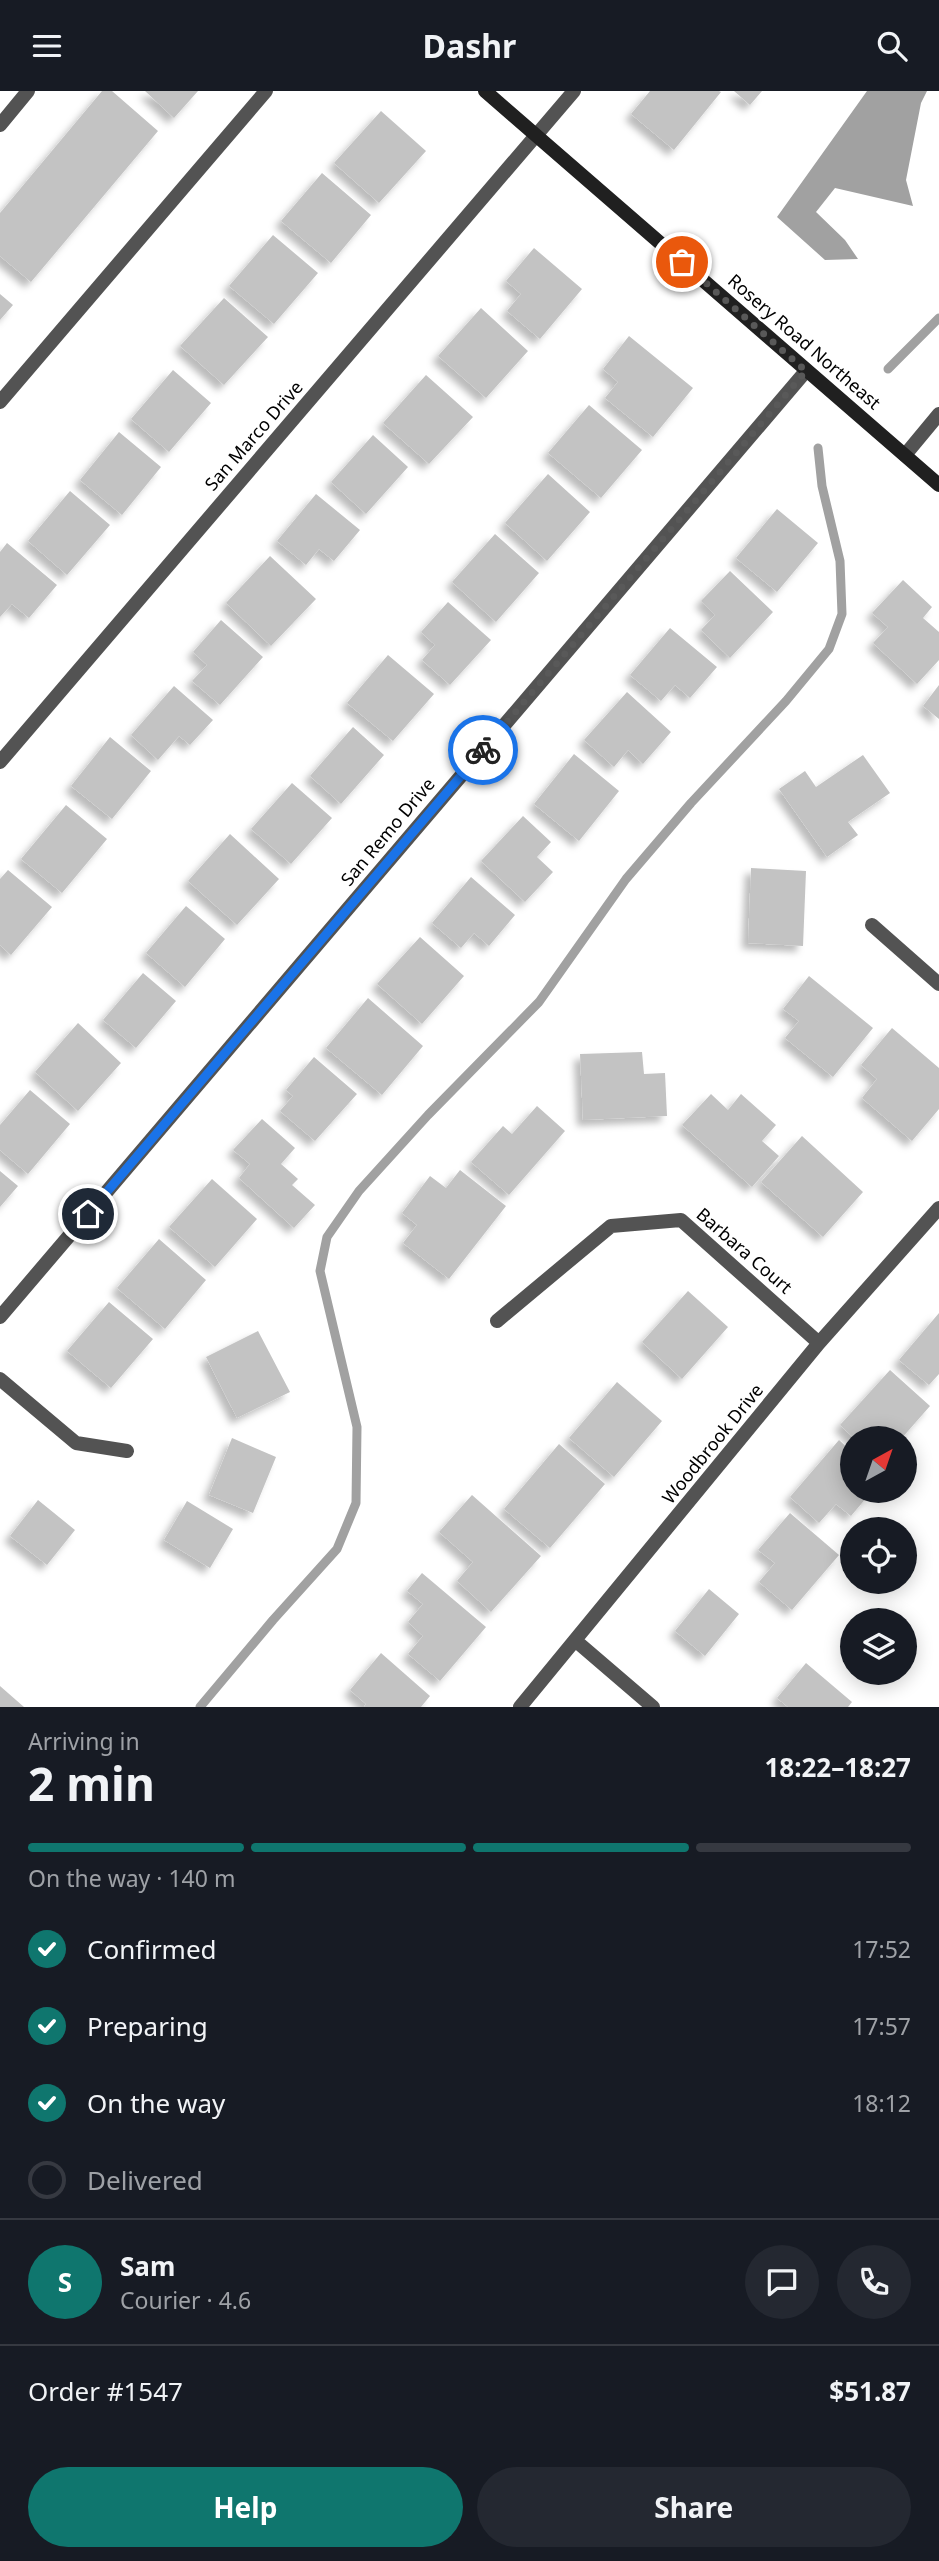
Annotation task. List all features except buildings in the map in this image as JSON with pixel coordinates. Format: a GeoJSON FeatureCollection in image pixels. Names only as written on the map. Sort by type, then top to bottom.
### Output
{"type":"FeatureCollection","features":[{"type":"Feature","properties":{"kind":"street"},"geometry":{"type":"LineString","coordinates":[[0,125],[28,91]]}},
{"type":"Feature","properties":{"kind":"street"},"geometry":{"type":"LineString","coordinates":[[0,402],[266,91]]}},
{"type":"Feature","properties":{"kind":"street","name":"Rosery Road Northeast"},"geometry":{"type":"LineString","coordinates":[[485,91],[939,485]]}},
{"type":"Feature","properties":{"kind":"street","name":"San Marco Drive"},"geometry":{"type":"LineString","coordinates":[[0,762],[574,91]]}},
{"type":"Feature","properties":{"kind":"street","name":"San Remo Drive"},"geometry":{"type":"LineString","coordinates":[[0,1317],[806,371]]}},
{"type":"Feature","properties":{"kind":"street"},"geometry":{"type":"LineString","coordinates":[[905,455],[939,414]]}},
{"type":"Feature","properties":{"kind":"street"},"geometry":{"type":"LineString","coordinates":[[872,925],[939,984]]}},
{"type":"Feature","properties":{"kind":"street","name":"Woodbrook Drive"},"geometry":{"type":"LineString","coordinates":[[520,1707],[820,1343],[939,1208]]}},
{"type":"Feature","properties":{"kind":"street","name":"Barbara Court"},"geometry":{"type":"LineString","coordinates":[[497,1321],[611,1226],[681,1220],[820,1343]]}},
{"type":"Feature","properties":{"kind":"street"},"geometry":{"type":"LineString","coordinates":[[0,1379],[76,1443],[127,1451]]}},
{"type":"Feature","properties":{"kind":"street"},"geometry":{"type":"LineString","coordinates":[[576,1641],[653,1707]]}},
{"type":"Feature","properties":{"kind":"shaded area"},"geometry":{"type":"Polygon","coordinates":[[[867,91],[927,91],[921,103],[906,180],[913,206],[835,188],[816,212],[845,240],[858,259],[825,260],[777,217],[867,91]]]}},
{"type":"Feature","properties":{"kind":"waterway"},"geometry":{"type":"LineString","coordinates":[[888,369],[939,318]]}},
{"type":"Feature","properties":{"kind":"waterway"},"geometry":{"type":"LineString","coordinates":[[200,1707],[337,1549],[356,1503],[357,1427],[320,1271],[327,1237],[359,1191],[428,1115],[539,1002],[626,879],[691,803],[786,701],[829,649],[842,614],[840,561],[822,486],[818,448]]}},
{"type":"Feature","properties":{"kind":"way so far"},"geometry":{"type":"LineString","coordinates":[[483,750],[806,371],[682,262]]}},
{"type":"Feature","properties":{"kind":"route"},"geometry":{"type":"LineString","coordinates":[[88,1214],[483,750]]}}]}
